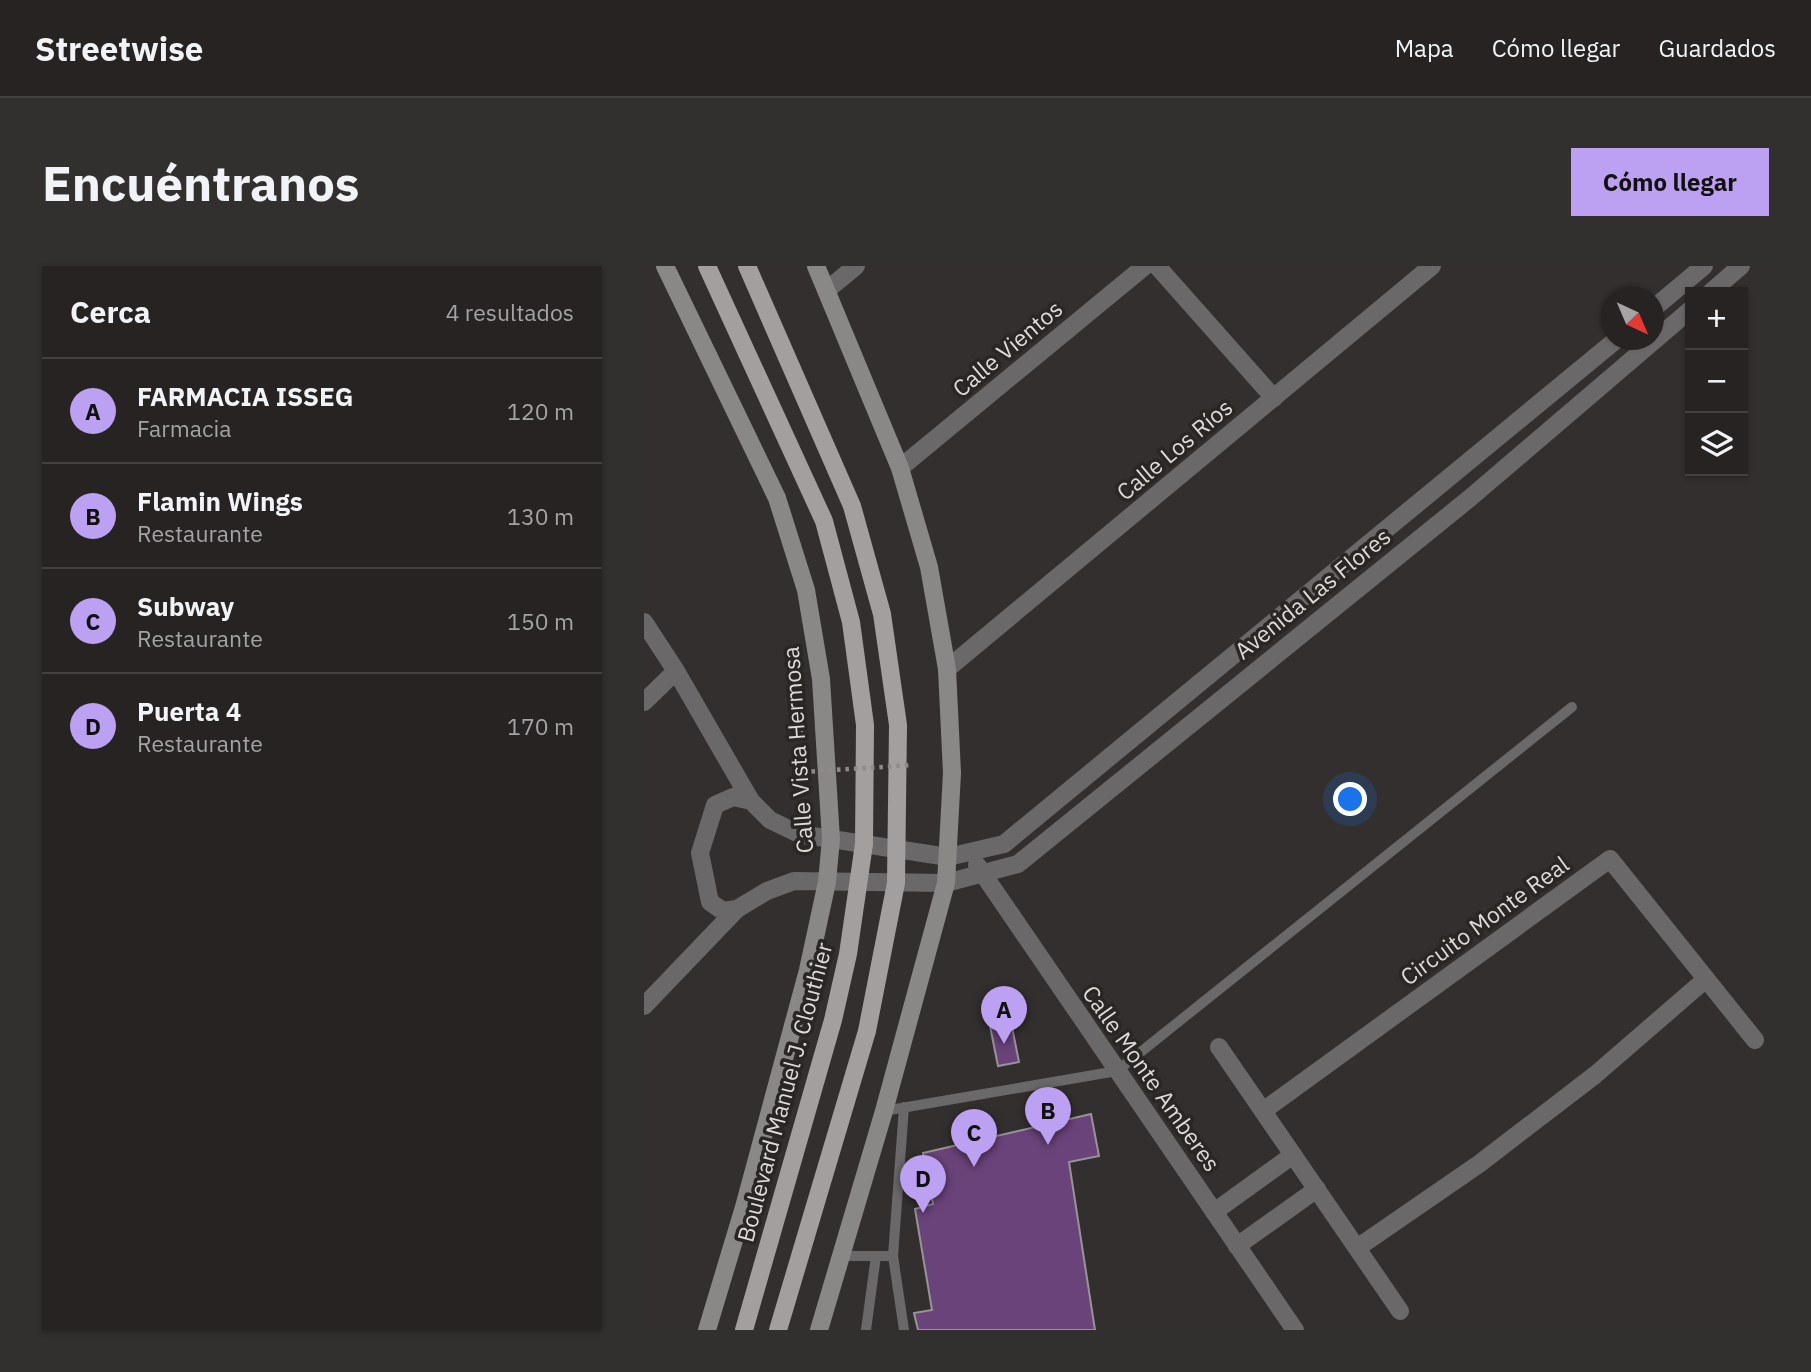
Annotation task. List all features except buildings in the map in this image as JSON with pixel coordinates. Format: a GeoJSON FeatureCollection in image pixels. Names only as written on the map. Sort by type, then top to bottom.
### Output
{"type":"FeatureCollection","features":[{"type":"Feature","properties":{"kind":"main road","name":"Boulevard Manuel J. Clouthier"},"geometry":{"type":"LineString","coordinates":[[707,266],[824,521],[851,622],[865,725],[864,844],[848,954],[832,1020],[744,1330]]}},
{"type":"Feature","properties":{"kind":"main road"},"geometry":{"type":"LineString","coordinates":[[747,266],[852,506],[882,614],[898,725],[896,883],[867,1031],[778,1330]]}},
{"type":"Feature","properties":{"kind":"street","name":"Calle Vista Hermosa"},"geometry":{"type":"LineString","coordinates":[[665,266],[777,498],[806,590],[821,679],[831,839],[827,881],[794,1023],[707,1330]]}},
{"type":"Feature","properties":{"kind":"street"},"geometry":{"type":"LineString","coordinates":[[816,266],[900,468],[929,567],[947,669],[952,773],[946,883],[884,1111],[819,1330]]}},
{"type":"Feature","properties":{"kind":"street"},"geometry":{"type":"LineString","coordinates":[[827,290],[856,266]]}},
{"type":"Feature","properties":{"kind":"street","name":"Calle Vientos"},"geometry":{"type":"LineString","coordinates":[[900,468],[1145,266]]}},
{"type":"Feature","properties":{"kind":"street"},"geometry":{"type":"LineString","coordinates":[[1157,266],[1273,398]]}},
{"type":"Feature","properties":{"kind":"street","name":"Calle Los Ríos"},"geometry":{"type":"LineString","coordinates":[[947,669],[1432,266]]}},
{"type":"Feature","properties":{"kind":"street"},"geometry":{"type":"LineString","coordinates":[[1664,300],[1704,266]]}},
{"type":"Feature","properties":{"kind":"street"},"geometry":{"type":"LineString","coordinates":[[1717,287],[1741,266]]}},
{"type":"Feature","properties":{"kind":"street","name":"Avenida Las Flores"},"geometry":{"type":"LineString","coordinates":[[644,1006],[737,909],[767,891],[794,881],[946,883],[1018,864],[1470,498],[1685,314]]}},
{"type":"Feature","properties":{"kind":"street","name":"Avenida Las Flores"},"geometry":{"type":"LineString","coordinates":[[948,857],[1004,844],[1604,350]]}},
{"type":"Feature","properties":{"kind":"street"},"geometry":{"type":"LineString","coordinates":[[1452,476],[1470,498]]}},
{"type":"Feature","properties":{"kind":"street"},"geometry":{"type":"LineString","coordinates":[[1295,605],[1310,625]]}},
{"type":"Feature","properties":{"kind":"street"},"geometry":{"type":"LineString","coordinates":[[644,622],[676,671],[751,801],[770,820],[799,834],[948,857]]}},
{"type":"Feature","properties":{"kind":"street"},"geometry":{"type":"LineString","coordinates":[[644,702],[676,671]]}},
{"type":"Feature","properties":{"kind":"street"},"geometry":{"type":"LineString","coordinates":[[737,909],[723,911],[710,902],[700,853],[715,805],[733,797],[751,801]]}},
{"type":"Feature","properties":{"kind":"street","name":"Calle Monte Amberes"},"geometry":{"type":"LineString","coordinates":[[971,852],[982,875],[1296,1330]]}},
{"type":"Feature","properties":{"kind":"street","name":"Circuito Monte Real"},"geometry":{"type":"LineString","coordinates":[[1263,1111],[1610,859],[1755,1040]]}},
{"type":"Feature","properties":{"kind":"street"},"geometry":{"type":"LineString","coordinates":[[1357,1248],[1479,1164],[1595,1075],[1706,979]]}},
{"type":"Feature","properties":{"kind":"street"},"geometry":{"type":"LineString","coordinates":[[1219,1048],[1400,1311]]}},
{"type":"Feature","properties":{"kind":"street"},"geometry":{"type":"LineString","coordinates":[[1214,1212],[1293,1155]]}},
{"type":"Feature","properties":{"kind":"street"},"geometry":{"type":"LineString","coordinates":[[1237,1246],[1317,1189]]}},
{"type":"Feature","properties":{"kind":"lane"},"geometry":{"type":"LineString","coordinates":[[884,1111],[1117,1071],[1572,706]]}},
{"type":"Feature","properties":{"kind":"lane"},"geometry":{"type":"LineString","coordinates":[[904,1107],[893,1256],[904,1330]]}},
{"type":"Feature","properties":{"kind":"lane"},"geometry":{"type":"LineString","coordinates":[[841,1256],[893,1256]]}},
{"type":"Feature","properties":{"kind":"lane"},"geometry":{"type":"LineString","coordinates":[[866,1330],[876,1256]]}},
{"type":"Feature","properties":{"kind":"path"},"geometry":{"type":"LineString","coordinates":[[799,695],[803,772],[913,765]]}},
{"type":"Feature","properties":{"kind":"place","name":"FARMACIA ISSEG"},"geometry":{"type":"Point","coordinates":[1004,1044]}},
{"type":"Feature","properties":{"kind":"place","name":"Flamin Wings"},"geometry":{"type":"Point","coordinates":[1048,1145]}},
{"type":"Feature","properties":{"kind":"place","name":"Subway"},"geometry":{"type":"Point","coordinates":[974,1167]}},
{"type":"Feature","properties":{"kind":"place","name":"Puerta 4"},"geometry":{"type":"Point","coordinates":[923,1213]}}]}
